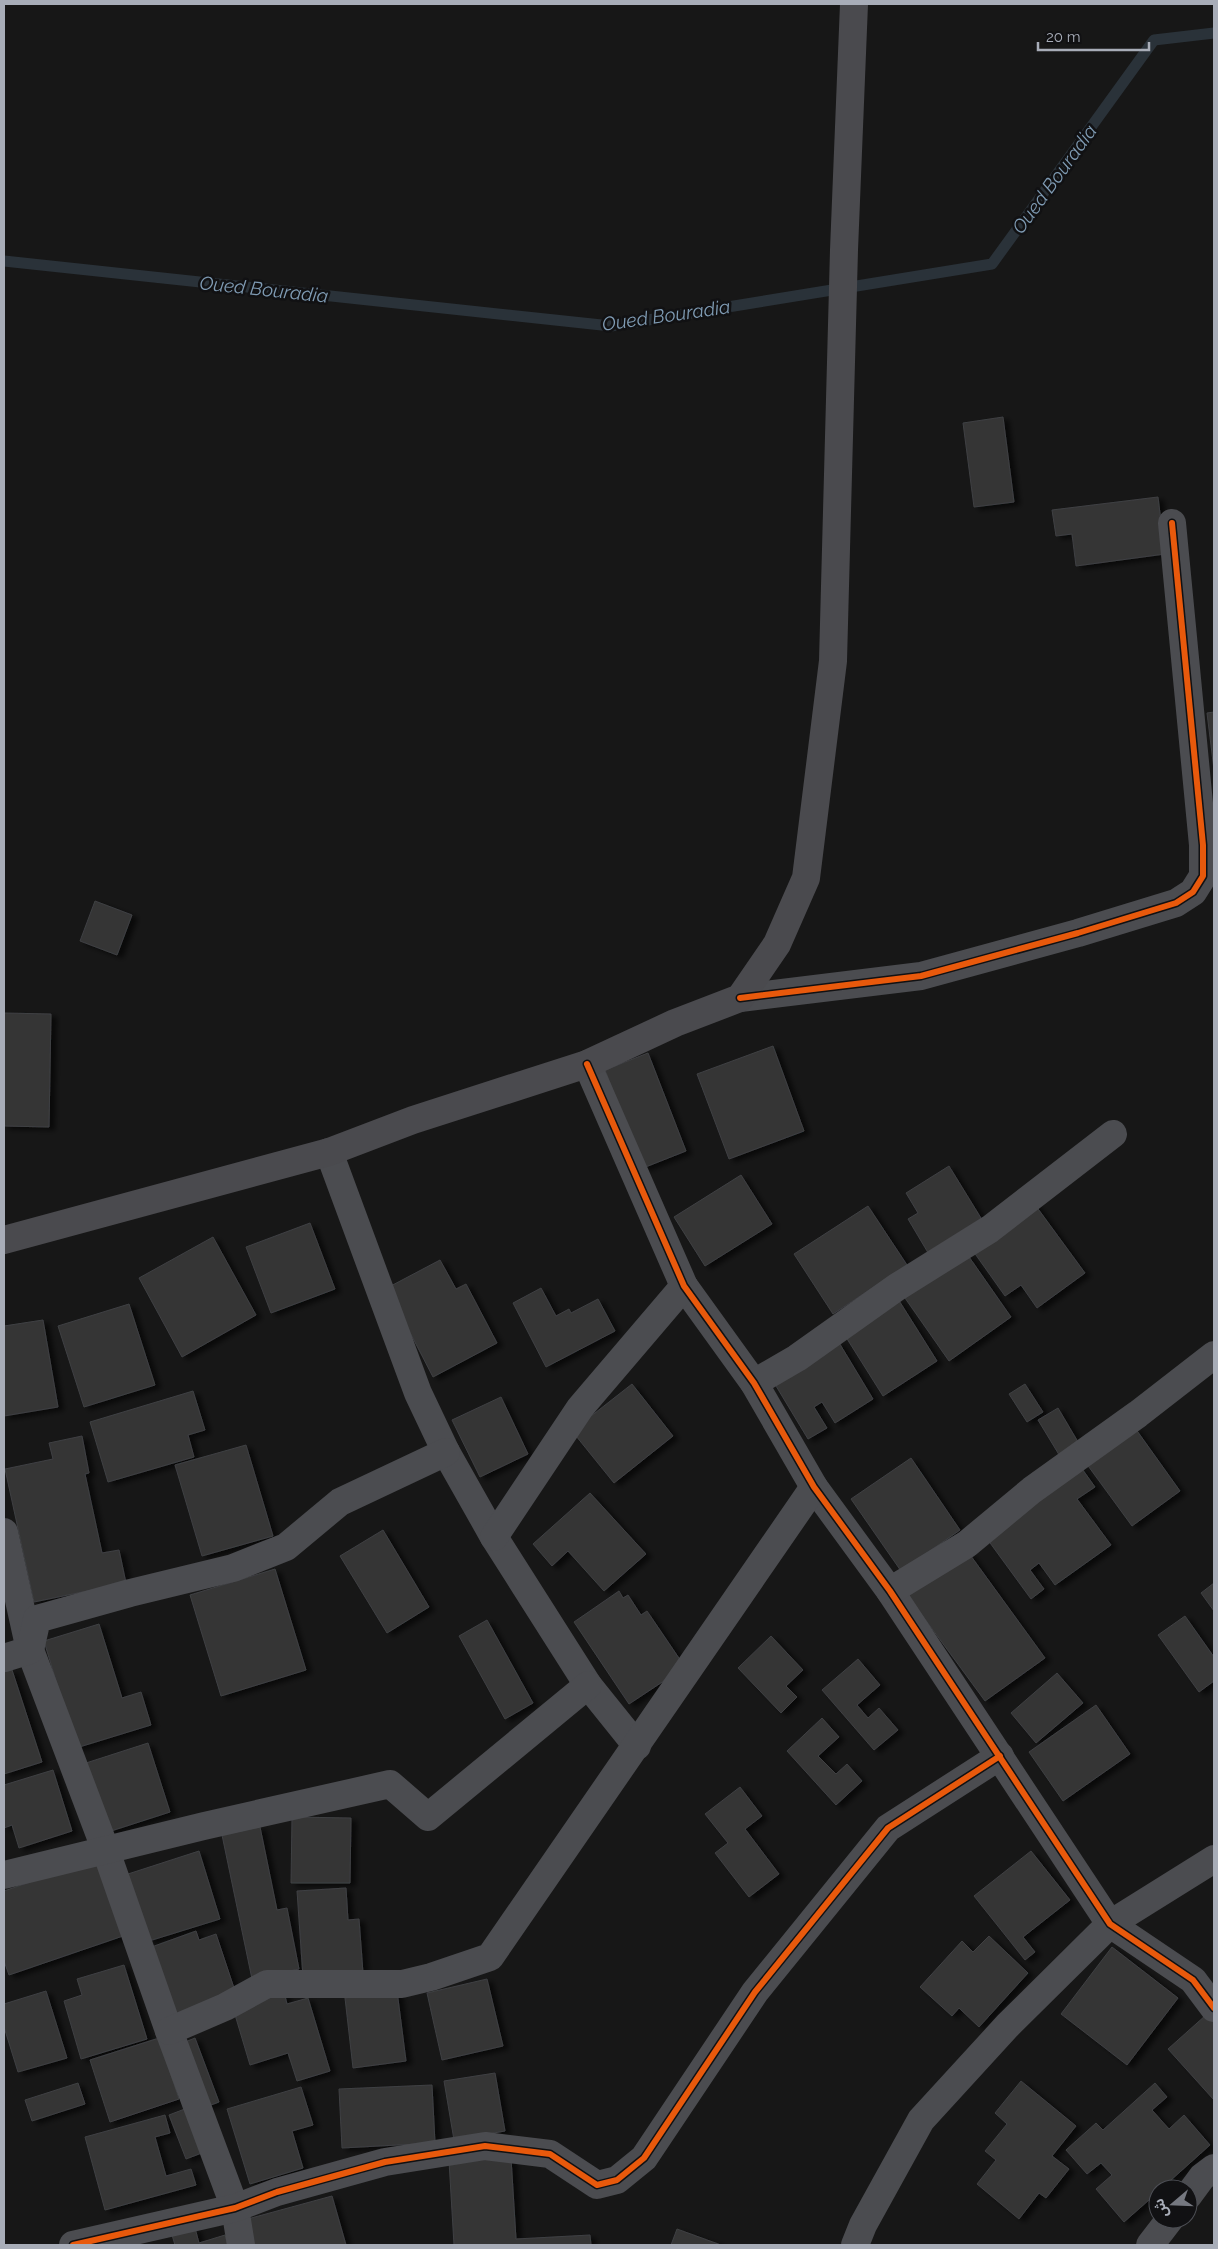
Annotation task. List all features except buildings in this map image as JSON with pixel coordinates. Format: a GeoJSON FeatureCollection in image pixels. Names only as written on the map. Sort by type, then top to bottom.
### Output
{"type":"FeatureCollection","features":[{"type":"Feature","properties":{"kind":"main road"},"geometry":{"type":"LineString","coordinates":[[4,1240],[329,1152],[413,1120],[587,1064],[675,1022],[740,998],[777,944],[806,878],[833,661],[844,250],[854,4]]}},
{"type":"Feature","properties":{"kind":"street"},"geometry":{"type":"LineString","coordinates":[[740,998],[921,976],[1078,933],[1176,903],[1193,892],[1203,876],[1203,845],[1172,523]]}},
{"type":"Feature","properties":{"kind":"street"},"geometry":{"type":"LineString","coordinates":[[587,1064],[684,1286],[754,1383],[814,1487],[890,1591],[1110,1924],[1193,1980],[1214,2008]]}},
{"type":"Feature","properties":{"kind":"street"},"geometry":{"type":"LineString","coordinates":[[754,1383],[797,1358],[897,1288],[990,1229],[1113,1134]]}},
{"type":"Feature","properties":{"kind":"street"},"geometry":{"type":"LineString","coordinates":[[329,1152],[414,1384],[446,1452],[494,1537],[588,1685],[637,1746]]}},
{"type":"Feature","properties":{"kind":"street"},"geometry":{"type":"LineString","coordinates":[[494,1537],[580,1408],[684,1286]]}},
{"type":"Feature","properties":{"kind":"street"},"geometry":{"type":"LineString","coordinates":[[890,1591],[967,1544],[1032,1490],[1138,1414],[1214,1355]]}},
{"type":"Feature","properties":{"kind":"street"},"geometry":{"type":"LineString","coordinates":[[30,1650],[37,1619],[130,1592],[233,1568],[286,1547],[340,1502],[446,1452]]}},
{"type":"Feature","properties":{"kind":"street"},"geometry":{"type":"LineString","coordinates":[[169,2031],[225,2007],[266,1984],[402,1984],[431,1977],[490,1957],[814,1487]]}},
{"type":"Feature","properties":{"kind":"street"},"geometry":{"type":"LineString","coordinates":[[4,1532],[30,1650],[106,1851],[169,2031],[236,2208],[241,2245]]}},
{"type":"Feature","properties":{"kind":"street"},"geometry":{"type":"LineString","coordinates":[[4,1658],[30,1650]]}},
{"type":"Feature","properties":{"kind":"street"},"geometry":{"type":"LineString","coordinates":[[4,1875],[204,1826],[390,1784],[428,1817],[588,1685]]}},
{"type":"Feature","properties":{"kind":"street"},"geometry":{"type":"LineString","coordinates":[[73,2245],[236,2208],[276,2192],[385,2162],[485,2146],[550,2154],[597,2185],[617,2180],[644,2158],[754,1992],[888,1828],[1000,1756]]}},
{"type":"Feature","properties":{"kind":"street"},"geometry":{"type":"LineString","coordinates":[[855,2245],[863,2225],[921,2120],[1008,2026],[1110,1924],[1214,1859]]}},
{"type":"Feature","properties":{"kind":"street"},"geometry":{"type":"LineString","coordinates":[[1198,2182],[1214,2168]]}},
{"type":"Feature","properties":{"kind":"street"},"geometry":{"type":"LineString","coordinates":[[1150,2245],[1162,2229]]}},
{"type":"Feature","properties":{"kind":"waterway","name":"Oued Bouradia"},"geometry":{"type":"LineString","coordinates":[[4,261],[611,326],[992,264],[1154,40],[1214,33]]}},
{"type":"Feature","properties":{"kind":"cycle path"},"geometry":{"type":"LineString","coordinates":[[740,998],[921,976],[1078,933],[1176,903],[1193,892],[1203,876],[1203,845],[1172,523]]}},
{"type":"Feature","properties":{"kind":"cycle path"},"geometry":{"type":"LineString","coordinates":[[587,1064],[684,1286],[754,1383],[814,1487],[890,1591],[1110,1924],[1193,1980],[1214,2008]]}},
{"type":"Feature","properties":{"kind":"cycle path"},"geometry":{"type":"LineString","coordinates":[[73,2245],[235,2208],[277,2192],[385,2162],[485,2146],[550,2154],[597,2185],[617,2180],[644,2158],[755,1992],[888,1828],[1000,1756]]}}]}
